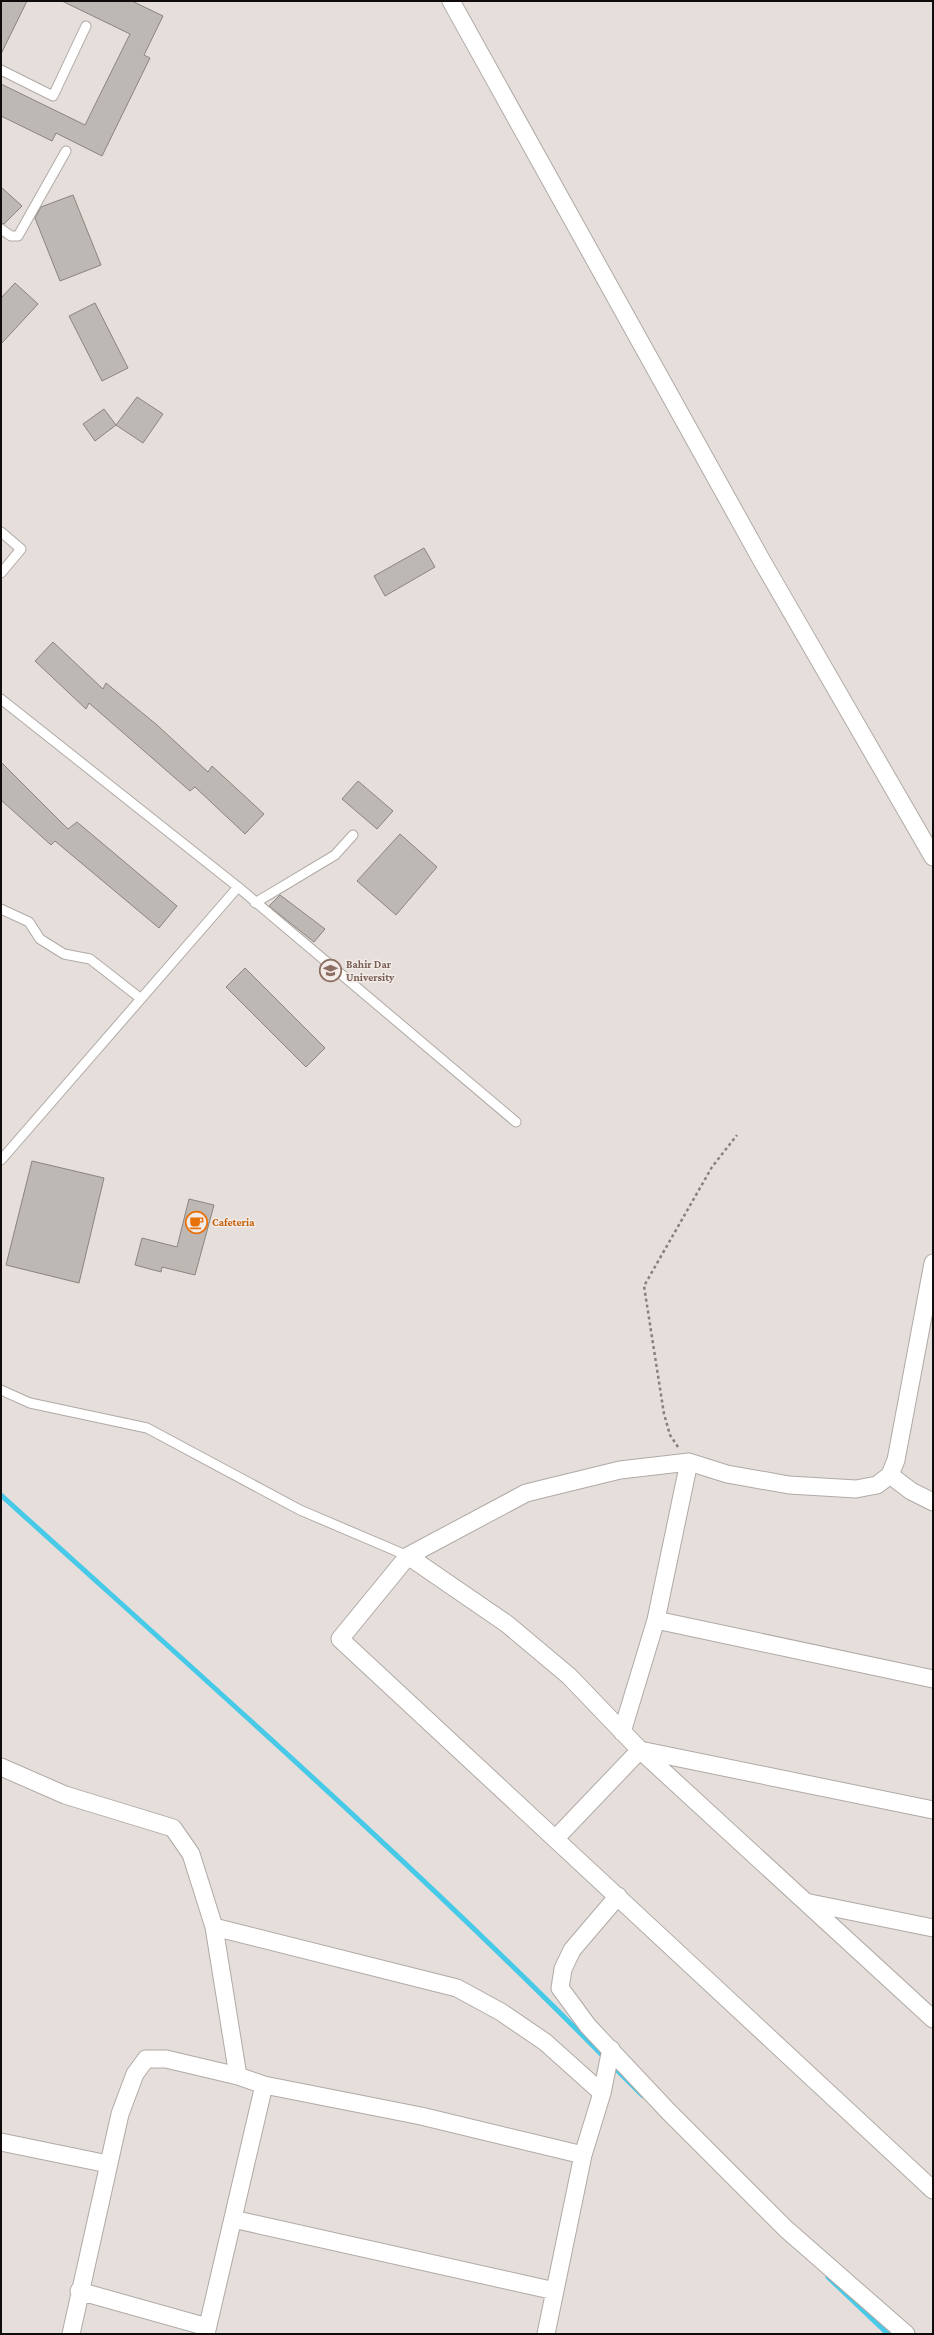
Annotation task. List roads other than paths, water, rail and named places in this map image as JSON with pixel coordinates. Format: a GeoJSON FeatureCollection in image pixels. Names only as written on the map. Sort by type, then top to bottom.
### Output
{"type":"FeatureCollection","features":[{"type":"Feature","properties":{"kind":"street"},"geometry":{"type":"LineString","coordinates":[[451,1],[758,554],[933,857]]}},
{"type":"Feature","properties":{"kind":"street"},"geometry":{"type":"LineString","coordinates":[[933,1263],[926,1348],[896,1460],[890,1476],[877,1485],[856,1489],[804,1486],[727,1474],[688,1462],[620,1470],[526,1493],[408,1556],[340,1639],[556,1838],[933,2190]]}},
{"type":"Feature","properties":{"kind":"street"},"geometry":{"type":"LineString","coordinates":[[622,1732],[656,1620],[688,1462]]}},
{"type":"Feature","properties":{"kind":"street"},"geometry":{"type":"LineString","coordinates":[[890,1476],[911,1491],[933,1502]]}},
{"type":"Feature","properties":{"kind":"street"},"geometry":{"type":"LineString","coordinates":[[408,1556],[507,1624],[569,1676],[640,1750],[809,1903],[933,2019]]}},
{"type":"Feature","properties":{"kind":"street"},"geometry":{"type":"LineString","coordinates":[[656,1620],[933,1679]]}},
{"type":"Feature","properties":{"kind":"street"},"geometry":{"type":"LineString","coordinates":[[556,1838],[640,1750]]}},
{"type":"Feature","properties":{"kind":"street"},"geometry":{"type":"LineString","coordinates":[[640,1750],[933,1810]]}},
{"type":"Feature","properties":{"kind":"street"},"geometry":{"type":"LineString","coordinates":[[1,1767],[65,1796],[174,1828],[191,1854],[214,1927],[238,2076]]}},
{"type":"Feature","properties":{"kind":"street"},"geometry":{"type":"LineString","coordinates":[[618,1896],[572,1950],[563,1969],[560,1988],[588,2026],[668,2111],[786,2229],[906,2334]]}},
{"type":"Feature","properties":{"kind":"street"},"geometry":{"type":"LineString","coordinates":[[809,1903],[933,1928]]}},
{"type":"Feature","properties":{"kind":"street"},"geometry":{"type":"LineString","coordinates":[[214,1927],[457,1988],[501,2012],[545,2042],[602,2093]]}},
{"type":"Feature","properties":{"kind":"street"},"geometry":{"type":"LineString","coordinates":[[546,2334],[583,2155],[602,2093],[610,2051]]}},
{"type":"Feature","properties":{"kind":"street"},"geometry":{"type":"LineString","coordinates":[[71,2334],[79,2291],[120,2114],[135,2074],[146,2059],[166,2059],[238,2076],[264,2085],[421,2116],[583,2155]]}},
{"type":"Feature","properties":{"kind":"street"},"geometry":{"type":"LineString","coordinates":[[79,2291],[207,2331],[264,2085]]}},
{"type":"Feature","properties":{"kind":"street"},"geometry":{"type":"LineString","coordinates":[[1,2142],[108,2164]]}},
{"type":"Feature","properties":{"kind":"street"},"geometry":{"type":"LineString","coordinates":[[233,2219],[555,2291]]}},
{"type":"Feature","properties":{"kind":"lane"},"geometry":{"type":"LineString","coordinates":[[1,70],[54,96],[86,26]]}},
{"type":"Feature","properties":{"kind":"lane"},"geometry":{"type":"LineString","coordinates":[[1,229],[11,236],[18,236],[66,151]]}},
{"type":"Feature","properties":{"kind":"lane"},"geometry":{"type":"LineString","coordinates":[[1,532],[20,549],[1,573]]}},
{"type":"Feature","properties":{"kind":"lane"},"geometry":{"type":"LineString","coordinates":[[1,699],[238,887],[255,903],[516,1122]]}},
{"type":"Feature","properties":{"kind":"lane"},"geometry":{"type":"LineString","coordinates":[[255,903],[335,855],[353,835]]}},
{"type":"Feature","properties":{"kind":"lane"},"geometry":{"type":"LineString","coordinates":[[1,1160],[140,998],[238,887]]}},
{"type":"Feature","properties":{"kind":"lane"},"geometry":{"type":"LineString","coordinates":[[1,909],[29,922],[40,939],[64,954],[90,959],[140,998]]}},
{"type":"Feature","properties":{"kind":"lane"},"geometry":{"type":"LineString","coordinates":[[1,1390],[30,1403],[147,1428],[300,1510],[408,1556]]}},
{"type":"Feature","properties":{"kind":"waterway"},"geometry":{"type":"LineString","coordinates":[[1,1495],[307,1772],[458,1913],[605,2058]]}},
{"type":"Feature","properties":{"kind":"waterway"},"geometry":{"type":"LineString","coordinates":[[611,2064],[642,2095]]}},
{"type":"Feature","properties":{"kind":"waterway"},"geometry":{"type":"LineString","coordinates":[[828,2277],[888,2334]]}},
{"type":"Feature","properties":{"kind":"place","name":"Bahir Dar University"},"geometry":{"type":"Point","coordinates":[330,970]}},
{"type":"Feature","properties":{"kind":"place","name":"Cafeteria"},"geometry":{"type":"Point","coordinates":[196,1222]}}]}
